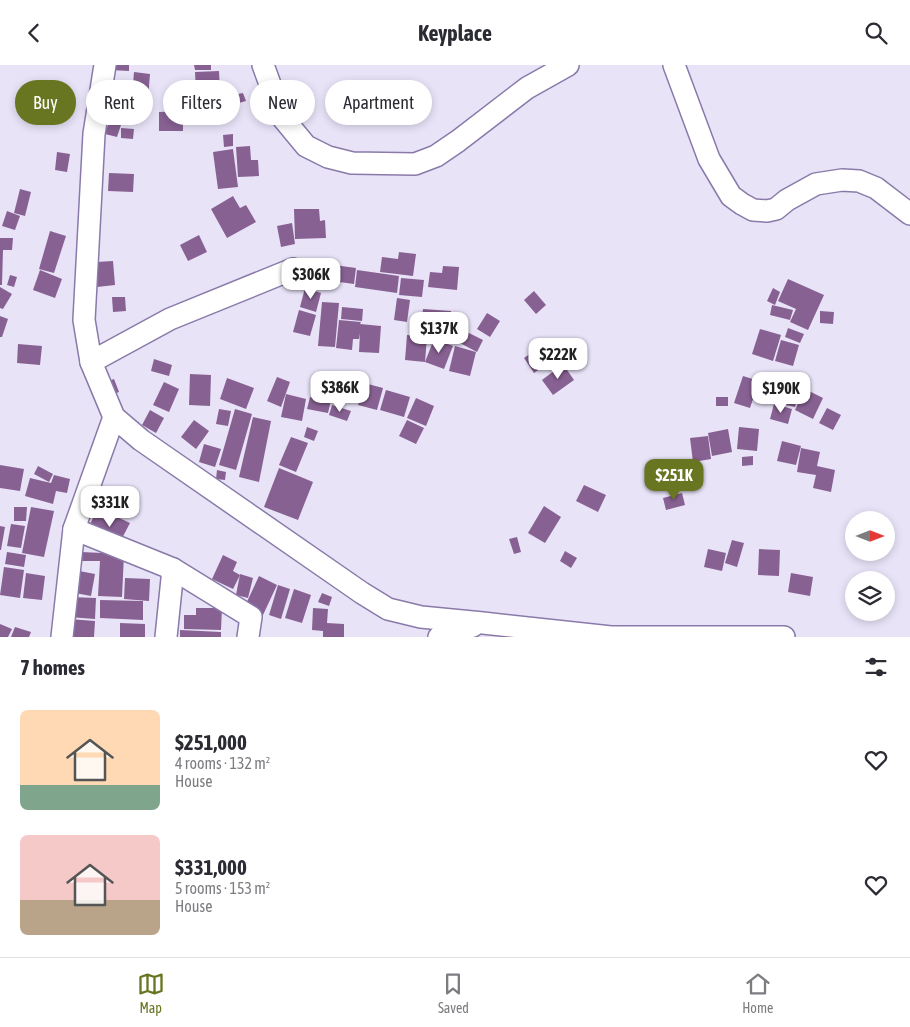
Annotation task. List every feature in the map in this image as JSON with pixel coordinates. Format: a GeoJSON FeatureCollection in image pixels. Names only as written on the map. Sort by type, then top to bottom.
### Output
{"type":"FeatureCollection","features":[{"type":"Feature","properties":{"kind":"street"},"geometry":{"type":"LineString","coordinates":[[105,65],[94,134],[84,320],[91,362],[114,417],[141,440],[388,609],[420,617],[611,637],[784,637]]}},
{"type":"Feature","properties":{"kind":"street"},"geometry":{"type":"LineString","coordinates":[[263,65],[282,117],[306,145],[328,157],[352,163],[415,164],[436,156],[527,88],[568,65]]}},
{"type":"Feature","properties":{"kind":"street"},"geometry":{"type":"LineString","coordinates":[[674,65],[709,159],[731,196],[742,205],[752,210],[766,211],[776,209],[787,200],[816,184],[842,180],[859,181],[876,188],[910,214]]}},
{"type":"Feature","properties":{"kind":"street"},"geometry":{"type":"LineString","coordinates":[[91,362],[170,319],[293,269]]}},
{"type":"Feature","properties":{"kind":"street"},"geometry":{"type":"LineString","coordinates":[[62,637],[74,529],[114,417]]}},
{"type":"Feature","properties":{"kind":"street"},"geometry":{"type":"LineString","coordinates":[[74,529],[173,569],[251,617],[248,637]]}},
{"type":"Feature","properties":{"kind":"street"},"geometry":{"type":"LineString","coordinates":[[166,637],[173,569]]}},
{"type":"Feature","properties":{"kind":"street"},"geometry":{"type":"LineString","coordinates":[[439,637],[483,623]]}},
{"type":"Feature","properties":{"kind":"building"},"geometry":{"type":"Polygon","coordinates":[[[110,65],[129,65],[129,71],[110,70],[110,65]]]}},
{"type":"Feature","properties":{"kind":"building"},"geometry":{"type":"Polygon","coordinates":[[[194,65],[211,65],[211,70],[195,70],[194,65]]]}},
{"type":"Feature","properties":{"kind":"building"},"geometry":{"type":"Polygon","coordinates":[[[219,71],[219,80],[195,80],[195,72],[219,71]]]}},
{"type":"Feature","properties":{"kind":"building"},"geometry":{"type":"Polygon","coordinates":[[[134,72],[150,74],[150,80],[133,80],[134,72]]]}},
{"type":"Feature","properties":{"kind":"building"},"geometry":{"type":"Polygon","coordinates":[[[243,93],[246,101],[240,103],[240,94],[243,93]]]}},
{"type":"Feature","properties":{"kind":"building"},"geometry":{"type":"Polygon","coordinates":[[[159,112],[163,112],[163,125],[183,125],[183,131],[159,131],[159,112]]]}},
{"type":"Feature","properties":{"kind":"building"},"geometry":{"type":"Polygon","coordinates":[[[108,125],[121,125],[117,137],[105,134],[108,125]]]}},
{"type":"Feature","properties":{"kind":"building"},"geometry":{"type":"Polygon","coordinates":[[[121,128],[134,129],[133,139],[121,138],[121,128]]]}},
{"type":"Feature","properties":{"kind":"building"},"geometry":{"type":"Polygon","coordinates":[[[233,134],[233,146],[224,147],[223,135],[233,134]]]}},
{"type":"Feature","properties":{"kind":"building"},"geometry":{"type":"Polygon","coordinates":[[[250,146],[251,160],[258,160],[259,176],[238,177],[236,147],[250,146]]]}},
{"type":"Feature","properties":{"kind":"building"},"geometry":{"type":"Polygon","coordinates":[[[233,149],[238,187],[218,189],[213,152],[233,149]]]}},
{"type":"Feature","properties":{"kind":"building"},"geometry":{"type":"Polygon","coordinates":[[[57,152],[70,154],[67,172],[55,170],[57,152]]]}},
{"type":"Feature","properties":{"kind":"building"},"geometry":{"type":"Polygon","coordinates":[[[109,173],[134,174],[133,192],[108,191],[109,173]]]}},
{"type":"Feature","properties":{"kind":"building"},"geometry":{"type":"Polygon","coordinates":[[[20,189],[31,192],[25,216],[14,213],[20,189]]]}},
{"type":"Feature","properties":{"kind":"building"},"geometry":{"type":"Polygon","coordinates":[[[233,196],[240,208],[246,205],[256,222],[227,238],[211,209],[233,196]]]}},
{"type":"Feature","properties":{"kind":"building"},"geometry":{"type":"Polygon","coordinates":[[[294,209],[319,209],[320,221],[325,220],[326,238],[295,239],[294,209]]]}},
{"type":"Feature","properties":{"kind":"building"},"geometry":{"type":"Polygon","coordinates":[[[7,211],[20,216],[15,230],[2,226],[7,211]]]}},
{"type":"Feature","properties":{"kind":"building"},"geometry":{"type":"Polygon","coordinates":[[[292,223],[295,244],[281,247],[277,226],[292,223]]]}},
{"type":"Feature","properties":{"kind":"building"},"geometry":{"type":"Polygon","coordinates":[[[50,231],[66,236],[54,273],[39,269],[50,231]]]}},
{"type":"Feature","properties":{"kind":"building"},"geometry":{"type":"Polygon","coordinates":[[[199,235],[207,252],[188,261],[180,245],[199,235]]]}},
{"type":"Feature","properties":{"kind":"building"},"geometry":{"type":"Polygon","coordinates":[[[0,238],[13,238],[12,250],[3,250],[2,285],[0,285],[0,238]]]}},
{"type":"Feature","properties":{"kind":"building"},"geometry":{"type":"Polygon","coordinates":[[[399,252],[416,254],[413,276],[380,272],[382,257],[398,259],[399,252]]]}},
{"type":"Feature","properties":{"kind":"building"},"geometry":{"type":"Polygon","coordinates":[[[113,261],[115,285],[97,287],[96,262],[113,261]]]}},
{"type":"Feature","properties":{"kind":"building"},"geometry":{"type":"Polygon","coordinates":[[[334,265],[356,268],[354,284],[332,281],[334,265]]]}},
{"type":"Feature","properties":{"kind":"building"},"geometry":{"type":"Polygon","coordinates":[[[443,266],[459,267],[457,290],[428,287],[430,272],[442,273],[443,266]]]}},
{"type":"Feature","properties":{"kind":"building"},"geometry":{"type":"Polygon","coordinates":[[[318,268],[332,270],[331,279],[317,277],[318,268]]]}},
{"type":"Feature","properties":{"kind":"building"},"geometry":{"type":"Polygon","coordinates":[[[40,270],[62,279],[55,298],[33,290],[40,270]]]}},
{"type":"Feature","properties":{"kind":"building"},"geometry":{"type":"Polygon","coordinates":[[[357,270],[399,276],[397,293],[355,287],[357,270]]]}},
{"type":"Feature","properties":{"kind":"building"},"geometry":{"type":"Polygon","coordinates":[[[10,275],[17,277],[14,287],[7,285],[10,275]]]}},
{"type":"Feature","properties":{"kind":"building"},"geometry":{"type":"Polygon","coordinates":[[[401,278],[424,280],[422,297],[399,295],[401,278]]]}},
{"type":"Feature","properties":{"kind":"building"},"geometry":{"type":"Polygon","coordinates":[[[788,279],[824,295],[808,330],[790,322],[796,309],[778,301],[788,279]]]}},
{"type":"Feature","properties":{"kind":"building"},"geometry":{"type":"Polygon","coordinates":[[[0,287],[12,294],[3,309],[0,308],[0,287]]]}},
{"type":"Feature","properties":{"kind":"building"},"geometry":{"type":"Polygon","coordinates":[[[305,288],[321,293],[316,312],[300,307],[305,288]]]}},
{"type":"Feature","properties":{"kind":"building"},"geometry":{"type":"Polygon","coordinates":[[[773,288],[780,292],[775,305],[767,301],[773,288]]]}},
{"type":"Feature","properties":{"kind":"building"},"geometry":{"type":"Polygon","coordinates":[[[534,291],[546,305],[536,314],[524,300],[534,291]]]}},
{"type":"Feature","properties":{"kind":"building"},"geometry":{"type":"Polygon","coordinates":[[[112,297],[125,297],[126,311],[113,312],[112,297]]]}},
{"type":"Feature","properties":{"kind":"building"},"geometry":{"type":"Polygon","coordinates":[[[397,298],[410,300],[407,322],[394,320],[397,298]]]}},
{"type":"Feature","properties":{"kind":"building"},"geometry":{"type":"Polygon","coordinates":[[[322,302],[339,303],[335,347],[318,346],[322,302]]]}},
{"type":"Feature","properties":{"kind":"building"},"geometry":{"type":"Polygon","coordinates":[[[772,305],[793,310],[790,320],[770,315],[772,305]]]}},
{"type":"Feature","properties":{"kind":"building"},"geometry":{"type":"Polygon","coordinates":[[[342,307],[363,309],[362,321],[341,319],[342,307]]]}},
{"type":"Feature","properties":{"kind":"building"},"geometry":{"type":"Polygon","coordinates":[[[423,309],[451,311],[450,332],[421,330],[423,309]]]}},
{"type":"Feature","properties":{"kind":"building"},"geometry":{"type":"Polygon","coordinates":[[[299,310],[316,315],[310,336],[293,332],[299,310]]]}},
{"type":"Feature","properties":{"kind":"building"},"geometry":{"type":"Polygon","coordinates":[[[820,311],[834,312],[833,324],[820,323],[820,311]]]}},
{"type":"Feature","properties":{"kind":"building"},"geometry":{"type":"Polygon","coordinates":[[[487,313],[500,321],[490,337],[477,329],[487,313]]]}},
{"type":"Feature","properties":{"kind":"building"},"geometry":{"type":"Polygon","coordinates":[[[0,316],[8,319],[2,337],[0,337],[0,316]]]}},
{"type":"Feature","properties":{"kind":"building"},"geometry":{"type":"Polygon","coordinates":[[[339,320],[381,326],[379,353],[359,352],[360,333],[359,339],[353,339],[352,350],[336,348],[339,320]]]}},
{"type":"Feature","properties":{"kind":"building"},"geometry":{"type":"Polygon","coordinates":[[[788,328],[804,334],[800,343],[785,337],[788,328]]]}},
{"type":"Feature","properties":{"kind":"building"},"geometry":{"type":"Polygon","coordinates":[[[760,329],[781,335],[773,361],[752,354],[760,329]]]}},
{"type":"Feature","properties":{"kind":"building"},"geometry":{"type":"Polygon","coordinates":[[[463,330],[483,340],[477,352],[458,342],[463,330]]]}},
{"type":"Feature","properties":{"kind":"building"},"geometry":{"type":"Polygon","coordinates":[[[407,335],[427,337],[425,362],[405,360],[407,335]]]}},
{"type":"Feature","properties":{"kind":"building"},"geometry":{"type":"Polygon","coordinates":[[[434,339],[453,346],[444,369],[425,362],[434,339]]]}},
{"type":"Feature","properties":{"kind":"building"},"geometry":{"type":"Polygon","coordinates":[[[781,340],[799,345],[793,366],[775,361],[781,340]]]}},
{"type":"Feature","properties":{"kind":"building"},"geometry":{"type":"Polygon","coordinates":[[[546,343],[556,358],[534,373],[524,358],[546,343]]]}},
{"type":"Feature","properties":{"kind":"building"},"geometry":{"type":"Polygon","coordinates":[[[18,344],[42,346],[40,365],[17,363],[18,344]]]}},
{"type":"Feature","properties":{"kind":"building"},"geometry":{"type":"Polygon","coordinates":[[[455,346],[476,352],[470,376],[449,371],[455,346]]]}},
{"type":"Feature","properties":{"kind":"building"},"geometry":{"type":"Polygon","coordinates":[[[154,359],[172,365],[169,376],[151,371],[154,359]]]}},
{"type":"Feature","properties":{"kind":"building"},"geometry":{"type":"Polygon","coordinates":[[[563,364],[574,380],[553,395],[542,380],[563,364]]]}},
{"type":"Feature","properties":{"kind":"building"},"geometry":{"type":"Polygon","coordinates":[[[190,374],[211,375],[210,406],[189,405],[190,374]]]}},
{"type":"Feature","properties":{"kind":"building"},"geometry":{"type":"Polygon","coordinates":[[[743,376],[759,381],[750,408],[734,403],[743,376]]]}},
{"type":"Feature","properties":{"kind":"building"},"geometry":{"type":"Polygon","coordinates":[[[765,376],[782,382],[773,403],[757,397],[765,376]]]}},
{"type":"Feature","properties":{"kind":"building"},"geometry":{"type":"Polygon","coordinates":[[[277,377],[290,382],[281,407],[267,401],[277,377]]]}},
{"type":"Feature","properties":{"kind":"building"},"geometry":{"type":"Polygon","coordinates":[[[227,378],[254,388],[246,409],[220,399],[227,378]]]}},
{"type":"Feature","properties":{"kind":"building"},"geometry":{"type":"Polygon","coordinates":[[[114,379],[119,392],[112,395],[106,382],[114,379]]]}},
{"type":"Feature","properties":{"kind":"building"},"geometry":{"type":"Polygon","coordinates":[[[164,382],[179,389],[169,412],[153,405],[164,382]]]}},
{"type":"Feature","properties":{"kind":"building"},"geometry":{"type":"Polygon","coordinates":[[[782,382],[800,386],[795,407],[777,403],[782,382]]]}},
{"type":"Feature","properties":{"kind":"building"},"geometry":{"type":"Polygon","coordinates":[[[364,383],[383,388],[377,410],[358,405],[364,383]]]}},
{"type":"Feature","properties":{"kind":"building"},"geometry":{"type":"Polygon","coordinates":[[[805,389],[823,398],[813,419],[795,410],[805,389]]]}},
{"type":"Feature","properties":{"kind":"building"},"geometry":{"type":"Polygon","coordinates":[[[386,390],[410,397],[404,417],[380,410],[386,390]]]}},
{"type":"Feature","properties":{"kind":"building"},"geometry":{"type":"Polygon","coordinates":[[[286,394],[306,399],[302,421],[281,417],[286,394]]]}},
{"type":"Feature","properties":{"kind":"building"},"geometry":{"type":"Polygon","coordinates":[[[323,394],[332,396],[328,413],[307,409],[310,397],[322,400],[323,394]]]}},
{"type":"Feature","properties":{"kind":"building"},"geometry":{"type":"Polygon","coordinates":[[[716,397],[728,397],[728,406],[716,406],[716,397]]]}},
{"type":"Feature","properties":{"kind":"building"},"geometry":{"type":"Polygon","coordinates":[[[416,398],[434,406],[426,426],[407,418],[416,398]]]}},
{"type":"Feature","properties":{"kind":"building"},"geometry":{"type":"Polygon","coordinates":[[[774,404],[792,409],[788,424],[770,419],[774,404]]]}},
{"type":"Feature","properties":{"kind":"building"},"geometry":{"type":"Polygon","coordinates":[[[332,405],[351,411],[347,421],[329,415],[332,405]]]}},
{"type":"Feature","properties":{"kind":"building"},"geometry":{"type":"Polygon","coordinates":[[[827,408],[841,415],[833,430],[819,423],[827,408]]]}},
{"type":"Feature","properties":{"kind":"building"},"geometry":{"type":"Polygon","coordinates":[[[219,409],[231,411],[228,426],[216,424],[219,409]]]}},
{"type":"Feature","properties":{"kind":"building"},"geometry":{"type":"Polygon","coordinates":[[[235,409],[252,414],[236,470],[219,465],[235,409]]]}},
{"type":"Feature","properties":{"kind":"building"},"geometry":{"type":"Polygon","coordinates":[[[150,410],[164,418],[156,433],[142,425],[150,410]]]}},
{"type":"Feature","properties":{"kind":"building"},"geometry":{"type":"Polygon","coordinates":[[[253,417],[271,421],[259,482],[239,477],[253,417]]]}},
{"type":"Feature","properties":{"kind":"building"},"geometry":{"type":"Polygon","coordinates":[[[194,420],[209,431],[196,449],[181,437],[194,420]]]}},
{"type":"Feature","properties":{"kind":"building"},"geometry":{"type":"Polygon","coordinates":[[[407,420],[424,428],[416,444],[399,436],[407,420]]]}},
{"type":"Feature","properties":{"kind":"building"},"geometry":{"type":"Polygon","coordinates":[[[307,427],[318,431],[314,441],[304,437],[307,427]]]}},
{"type":"Feature","properties":{"kind":"building"},"geometry":{"type":"Polygon","coordinates":[[[739,427],[759,429],[757,451],[737,449],[739,427]]]}},
{"type":"Feature","properties":{"kind":"building"},"geometry":{"type":"Polygon","coordinates":[[[728,429],[732,452],[712,456],[708,433],[728,429]]]}},
{"type":"Feature","properties":{"kind":"building"},"geometry":{"type":"Polygon","coordinates":[[[708,436],[711,459],[693,462],[690,438],[708,436]]]}},
{"type":"Feature","properties":{"kind":"building"},"geometry":{"type":"Polygon","coordinates":[[[291,437],[308,443],[296,472],[279,465],[291,437]]]}},
{"type":"Feature","properties":{"kind":"building"},"geometry":{"type":"Polygon","coordinates":[[[782,441],[801,446],[796,465],[777,461],[782,441]]]}},
{"type":"Feature","properties":{"kind":"building"},"geometry":{"type":"Polygon","coordinates":[[[204,444],[221,449],[215,467],[199,462],[204,444]]]}},
{"type":"Feature","properties":{"kind":"building"},"geometry":{"type":"Polygon","coordinates":[[[801,448],[820,452],[817,466],[835,470],[831,492],[813,488],[816,475],[797,472],[801,448]]]}},
{"type":"Feature","properties":{"kind":"building"},"geometry":{"type":"Polygon","coordinates":[[[753,456],[753,465],[742,466],[742,457],[753,456]]]}},
{"type":"Feature","properties":{"kind":"building"},"geometry":{"type":"Polygon","coordinates":[[[0,465],[24,469],[20,491],[0,488],[0,465]]]}},
{"type":"Feature","properties":{"kind":"building"},"geometry":{"type":"Polygon","coordinates":[[[38,466],[53,474],[49,482],[34,474],[38,466]]]}},
{"type":"Feature","properties":{"kind":"building"},"geometry":{"type":"Polygon","coordinates":[[[279,468],[313,482],[298,520],[264,507],[279,468]]]}},
{"type":"Feature","properties":{"kind":"building"},"geometry":{"type":"Polygon","coordinates":[[[217,470],[226,472],[225,480],[216,479],[217,470]]]}},
{"type":"Feature","properties":{"kind":"building"},"geometry":{"type":"Polygon","coordinates":[[[54,475],[70,479],[67,493],[56,491],[53,504],[25,496],[30,478],[51,483],[54,475]]]}},
{"type":"Feature","properties":{"kind":"building"},"geometry":{"type":"Polygon","coordinates":[[[584,485],[606,495],[598,512],[576,501],[584,485]]]}},
{"type":"Feature","properties":{"kind":"building"},"geometry":{"type":"Polygon","coordinates":[[[682,493],[685,505],[666,510],[663,498],[682,493]]]}},
{"type":"Feature","properties":{"kind":"building"},"geometry":{"type":"Polygon","coordinates":[[[544,506],[561,517],[545,543],[528,533],[544,506]]]}},
{"type":"Feature","properties":{"kind":"building"},"geometry":{"type":"Polygon","coordinates":[[[14,507],[27,507],[26,521],[14,521],[14,507]]]}},
{"type":"Feature","properties":{"kind":"building"},"geometry":{"type":"Polygon","coordinates":[[[31,507],[54,511],[44,557],[22,553],[31,507]]]}},
{"type":"Feature","properties":{"kind":"building"},"geometry":{"type":"Polygon","coordinates":[[[95,514],[112,523],[115,516],[130,523],[119,544],[88,528],[95,514]]]}},
{"type":"Feature","properties":{"kind":"building"},"geometry":{"type":"Polygon","coordinates":[[[11,524],[25,526],[21,548],[7,546],[11,524]]]}},
{"type":"Feature","properties":{"kind":"building"},"geometry":{"type":"Polygon","coordinates":[[[0,526],[5,527],[1,550],[0,550],[0,526]]]}},
{"type":"Feature","properties":{"kind":"building"},"geometry":{"type":"Polygon","coordinates":[[[517,537],[521,552],[514,554],[509,539],[517,537]]]}},
{"type":"Feature","properties":{"kind":"building"},"geometry":{"type":"Polygon","coordinates":[[[732,540],[744,543],[737,567],[725,563],[732,540]]]}},
{"type":"Feature","properties":{"kind":"building"},"geometry":{"type":"Polygon","coordinates":[[[708,549],[726,553],[722,571],[704,567],[708,549]]]}},
{"type":"Feature","properties":{"kind":"building"},"geometry":{"type":"Polygon","coordinates":[[[759,549],[780,550],[779,576],[758,575],[759,549]]]}},
{"type":"Feature","properties":{"kind":"building"},"geometry":{"type":"Polygon","coordinates":[[[565,551],[577,558],[571,568],[560,561],[565,551]]]}},
{"type":"Feature","properties":{"kind":"building"},"geometry":{"type":"Polygon","coordinates":[[[7,552],[26,555],[24,567],[5,564],[7,552]]]}},
{"type":"Feature","properties":{"kind":"building"},"geometry":{"type":"Polygon","coordinates":[[[81,552],[124,554],[122,597],[98,596],[100,561],[81,561],[81,552]]]}},
{"type":"Feature","properties":{"kind":"building"},"geometry":{"type":"Polygon","coordinates":[[[223,555],[237,562],[233,571],[240,575],[233,589],[212,579],[223,555]]]}},
{"type":"Feature","properties":{"kind":"building"},"geometry":{"type":"Polygon","coordinates":[[[4,567],[24,570],[20,598],[0,595],[4,567]]]}},
{"type":"Feature","properties":{"kind":"building"},"geometry":{"type":"Polygon","coordinates":[[[74,570],[95,574],[91,596],[70,592],[74,570]]]}},
{"type":"Feature","properties":{"kind":"building"},"geometry":{"type":"Polygon","coordinates":[[[26,573],[45,576],[42,600],[23,598],[26,573]]]}},
{"type":"Feature","properties":{"kind":"building"},"geometry":{"type":"Polygon","coordinates":[[[791,573],[813,577],[810,596],[788,592],[791,573]]]}},
{"type":"Feature","properties":{"kind":"building"},"geometry":{"type":"Polygon","coordinates":[[[240,574],[253,578],[248,598],[236,595],[240,574]]]}},
{"type":"Feature","properties":{"kind":"building"},"geometry":{"type":"Polygon","coordinates":[[[259,576],[277,585],[263,615],[245,606],[259,576]]]}},
{"type":"Feature","properties":{"kind":"building"},"geometry":{"type":"Polygon","coordinates":[[[125,578],[150,579],[149,601],[124,599],[125,578]]]}},
{"type":"Feature","properties":{"kind":"building"},"geometry":{"type":"Polygon","coordinates":[[[278,585],[290,589],[281,619],[269,615],[278,585]]]}},
{"type":"Feature","properties":{"kind":"building"},"geometry":{"type":"Polygon","coordinates":[[[294,589],[311,595],[302,623],[285,618],[294,589]]]}},
{"type":"Feature","properties":{"kind":"building"},"geometry":{"type":"Polygon","coordinates":[[[322,593],[332,597],[329,606],[318,602],[322,593]]]}},
{"type":"Feature","properties":{"kind":"building"},"geometry":{"type":"Polygon","coordinates":[[[70,597],[96,598],[95,619],[69,617],[70,597]]]}},
{"type":"Feature","properties":{"kind":"building"},"geometry":{"type":"Polygon","coordinates":[[[100,600],[143,601],[143,620],[100,618],[100,600]]]}},
{"type":"Feature","properties":{"kind":"building"},"geometry":{"type":"Polygon","coordinates":[[[196,608],[222,608],[221,630],[184,629],[184,615],[196,615],[196,608]]]}},
{"type":"Feature","properties":{"kind":"building"},"geometry":{"type":"Polygon","coordinates":[[[313,608],[328,609],[327,623],[344,624],[344,637],[323,637],[323,631],[312,630],[313,608]]]}},
{"type":"Feature","properties":{"kind":"building"},"geometry":{"type":"Polygon","coordinates":[[[69,619],[95,621],[94,637],[68,637],[69,619]]]}},
{"type":"Feature","properties":{"kind":"building"},"geometry":{"type":"Polygon","coordinates":[[[120,623],[145,624],[145,637],[120,637],[120,623]]]}},
{"type":"Feature","properties":{"kind":"building"},"geometry":{"type":"Polygon","coordinates":[[[0,624],[12,629],[8,637],[0,637],[0,624]]]}},
{"type":"Feature","properties":{"kind":"building"},"geometry":{"type":"Polygon","coordinates":[[[15,627],[31,632],[29,637],[11,637],[15,627]]]}},
{"type":"Feature","properties":{"kind":"building"},"geometry":{"type":"Polygon","coordinates":[[[180,630],[221,632],[221,637],[180,637],[180,630]]]}}]}
